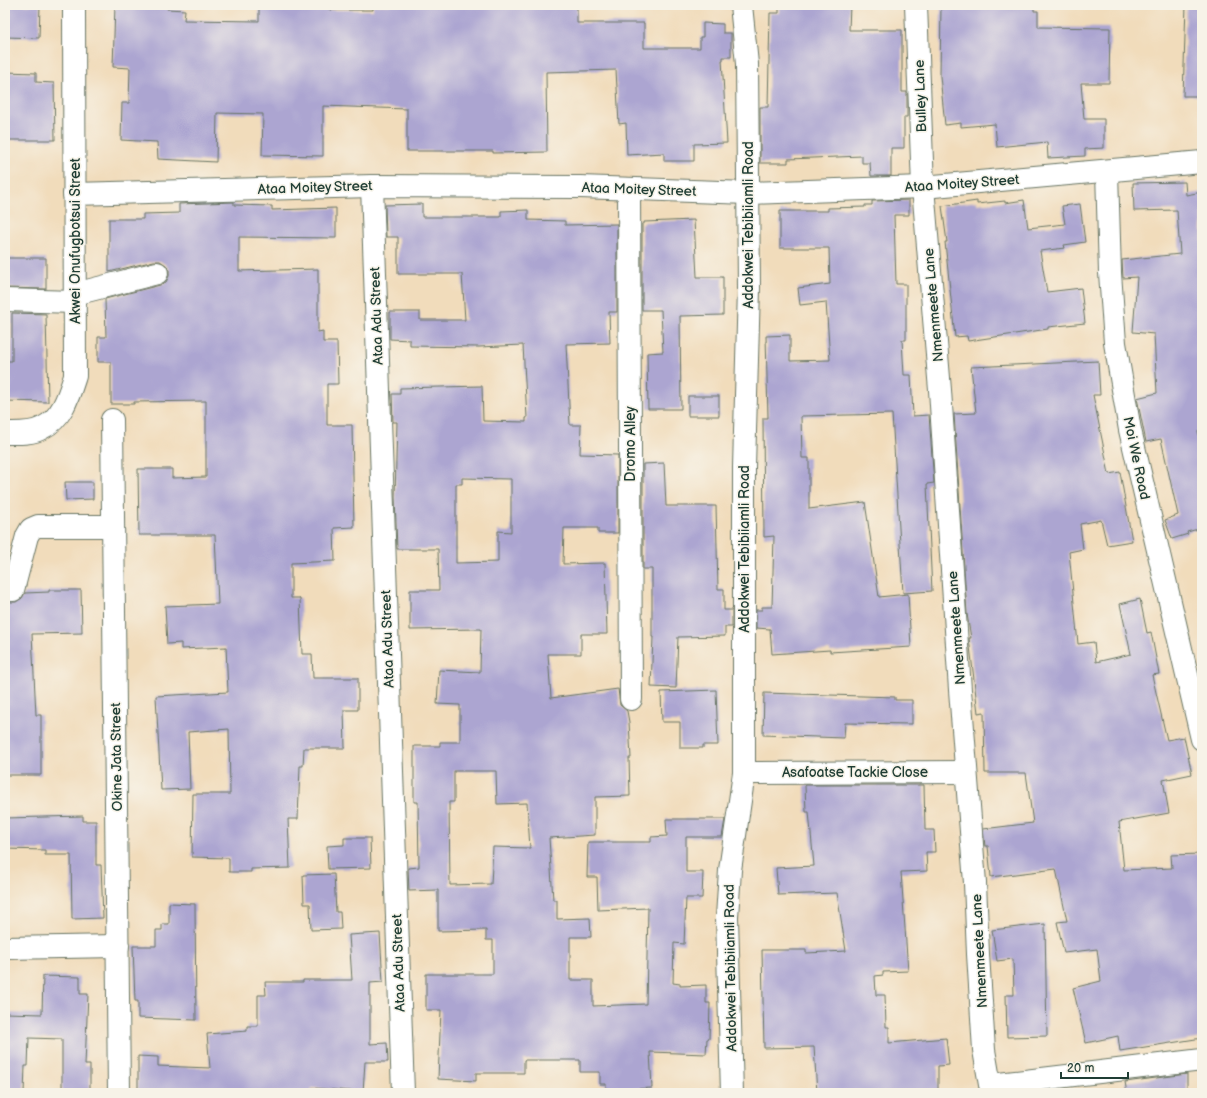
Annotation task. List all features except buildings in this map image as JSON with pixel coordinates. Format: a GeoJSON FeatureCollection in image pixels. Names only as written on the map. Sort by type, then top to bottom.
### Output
{"type":"FeatureCollection","features":[{"type":"Feature","properties":{"kind":"street","name":"Akwei Onufugbotsui Street"},"geometry":{"type":"LineString","coordinates":[[5,433],[22,433],[42,429],[54,420],[67,400],[76,376],[74,5]]}},
{"type":"Feature","properties":{"kind":"street","name":"Addokwei Tebibiiamli Road"},"geometry":{"type":"LineString","coordinates":[[732,1093],[727,917],[730,870],[744,773],[744,467],[749,288],[746,64],[740,5]]}},
{"type":"Feature","properties":{"kind":"street","name":"Bulley Lane"},"geometry":{"type":"LineString","coordinates":[[916,5],[923,187]]}},
{"type":"Feature","properties":{"kind":"street","name":"Ataa Moitey Street"},"geometry":{"type":"LineString","coordinates":[[74,194],[372,186],[580,187],[748,193],[923,187],[1107,172],[1202,162]]}},
{"type":"Feature","properties":{"kind":"street","name":"Moi We Road"},"geometry":{"type":"LineString","coordinates":[[1107,172],[1110,273],[1115,343],[1130,430],[1164,582],[1202,738]]}},
{"type":"Feature","properties":{"kind":"street","name":"Ataa Adu Street"},"geometry":{"type":"LineString","coordinates":[[372,186],[403,1093]]}},
{"type":"Feature","properties":{"kind":"street","name":"Nmenmeete Lane"},"geometry":{"type":"LineString","coordinates":[[923,187],[940,390],[975,883],[984,1050],[989,1083]]}},
{"type":"Feature","properties":{"kind":"street","name":"Dromo Alley"},"geometry":{"type":"LineString","coordinates":[[630,189],[631,699]]}},
{"type":"Feature","properties":{"kind":"street"},"geometry":{"type":"LineString","coordinates":[[5,300],[75,298],[157,273]]}},
{"type":"Feature","properties":{"kind":"street","name":"Okine Jata Street"},"geometry":{"type":"LineString","coordinates":[[112,420],[119,1093]]}},
{"type":"Feature","properties":{"kind":"street"},"geometry":{"type":"LineString","coordinates":[[13,590],[27,536],[31,530],[38,526],[113,526]]}},
{"type":"Feature","properties":{"kind":"street","name":"Asafoatse Tackie Close"},"geometry":{"type":"LineString","coordinates":[[744,773],[966,772]]}},
{"type":"Feature","properties":{"kind":"street"},"geometry":{"type":"LineString","coordinates":[[5,948],[118,946]]}},
{"type":"Feature","properties":{"kind":"street"},"geometry":{"type":"LineString","coordinates":[[989,1083],[1202,1060]]}}]}
